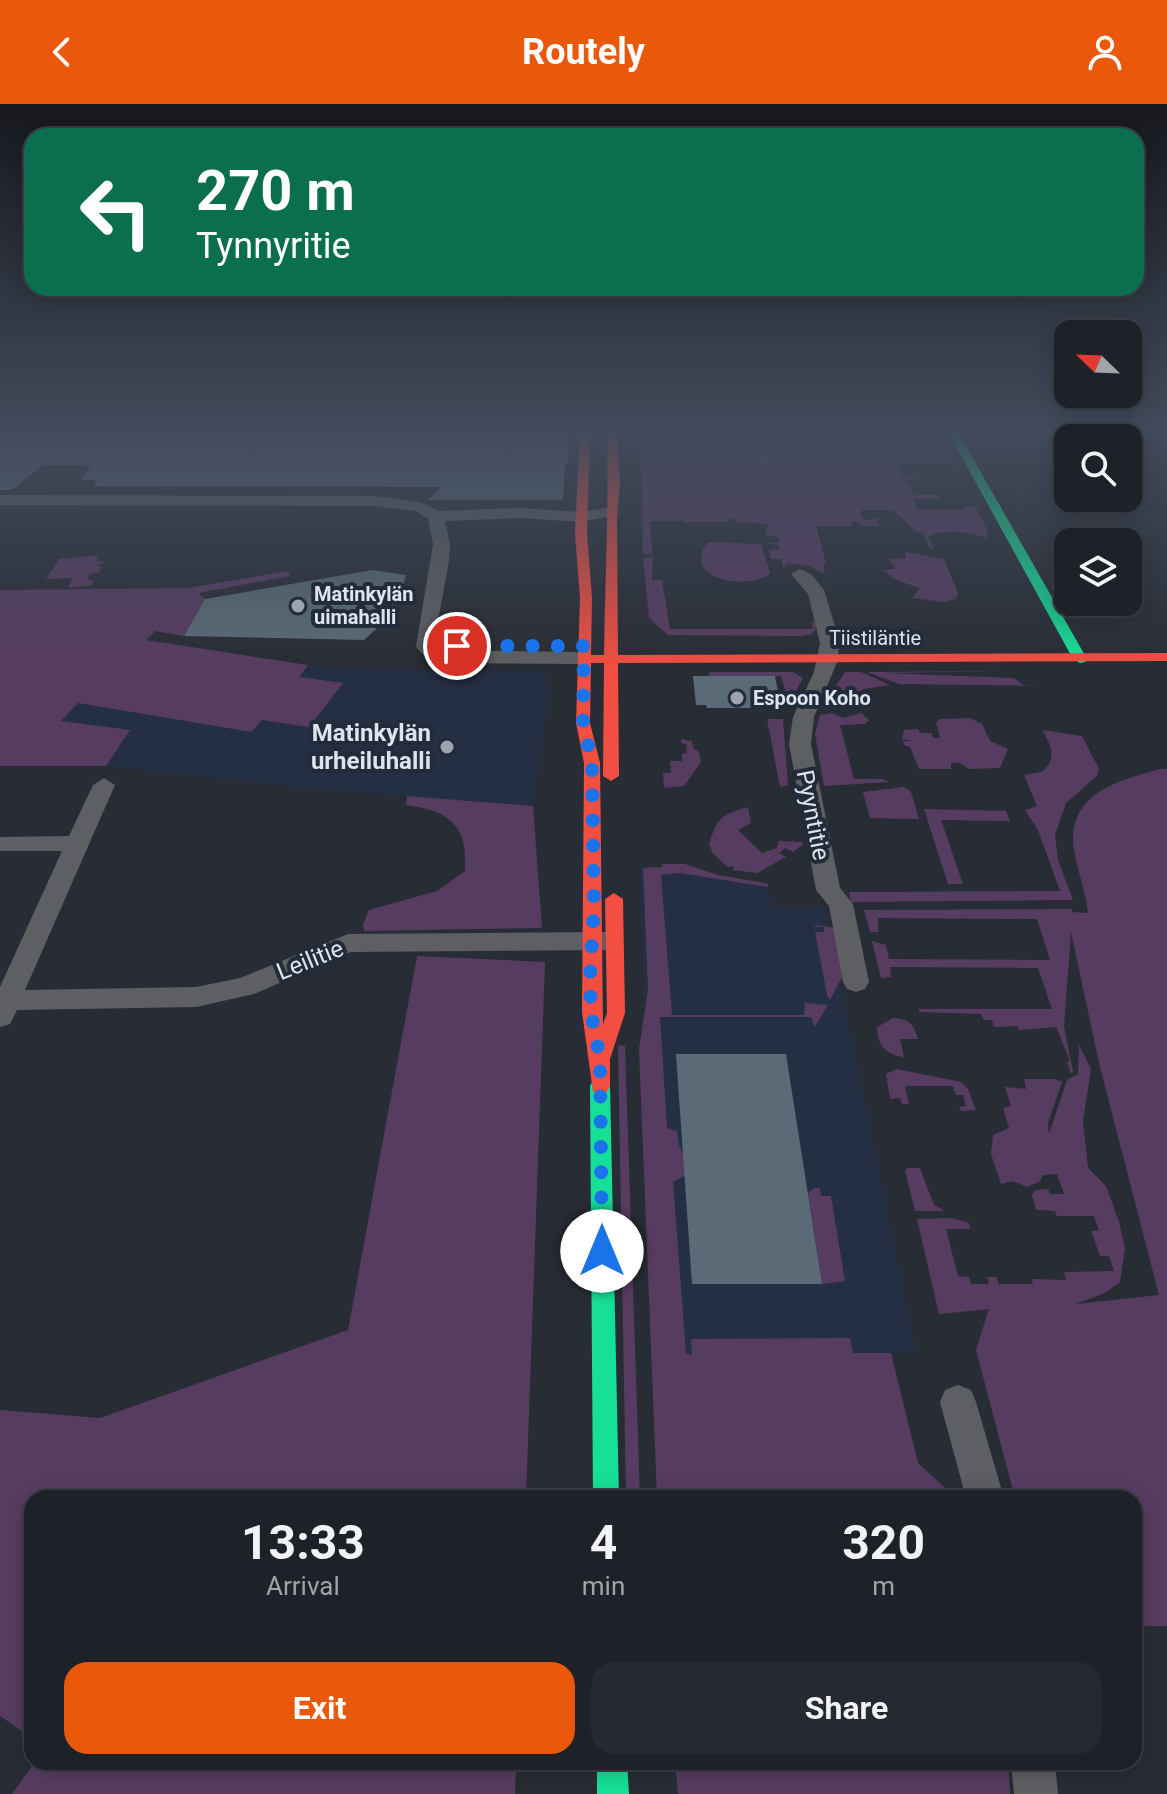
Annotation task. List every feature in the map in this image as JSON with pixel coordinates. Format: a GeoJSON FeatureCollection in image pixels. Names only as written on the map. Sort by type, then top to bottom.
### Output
{"type":"FeatureCollection","features":[{"type":"Feature","properties":{"kind":"main road"},"geometry":{"type":"LineString","coordinates":[[997,511],[1078,654]]}},
{"type":"Feature","properties":{"kind":"main road"},"geometry":{"type":"LineString","coordinates":[[581,512],[586,598],[583,723],[592,763],[594,906],[616,1013],[600,1059]]}},
{"type":"Feature","properties":{"kind":"main road"},"geometry":{"type":"LineString","coordinates":[[611,512],[611,795]]}},
{"type":"Feature","properties":{"kind":"main road","name":"Tiistiläntie"},"geometry":{"type":"LineString","coordinates":[[583,652],[1078,654],[1167,651]]}},
{"type":"Feature","properties":{"kind":"main road","name":"Tiistiläntie"},"geometry":{"type":"LineString","coordinates":[[1078,654],[1167,657]]}},
{"type":"Feature","properties":{"kind":"main road"},"geometry":{"type":"LineString","coordinates":[[606,1490],[600,1059],[591,1012],[613,877]]}},
{"type":"Feature","properties":{"kind":"main road"},"geometry":{"type":"LineString","coordinates":[[612,1770],[613,1794]]}},
{"type":"Feature","properties":{"kind":"street"},"geometry":{"type":"LineString","coordinates":[[426,511],[435,516],[611,512]]}},
{"type":"Feature","properties":{"kind":"street"},"geometry":{"type":"LineString","coordinates":[[435,516],[443,536],[425,635],[426,647],[433,654],[444,657],[583,652]]}},
{"type":"Feature","properties":{"kind":"street"},"geometry":{"type":"LineString","coordinates":[[800,574],[815,587],[829,654]]}},
{"type":"Feature","properties":{"kind":"street","name":"Pyyntitie"},"geometry":{"type":"LineString","coordinates":[[829,654],[805,705],[799,729],[800,744],[828,890],[841,904],[856,982]]}},
{"type":"Feature","properties":{"kind":"street"},"geometry":{"type":"LineString","coordinates":[[4,1009],[104,785]]}},
{"type":"Feature","properties":{"kind":"street"},"geometry":{"type":"LineString","coordinates":[[0,844],[77,843]]}},
{"type":"Feature","properties":{"kind":"street","name":"Leilitie"},"geometry":{"type":"LineString","coordinates":[[4,1009],[221,994],[348,943],[603,941]]}},
{"type":"Feature","properties":{"kind":"street"},"geometry":{"type":"LineString","coordinates":[[958,1402],[983,1490]]}},
{"type":"Feature","properties":{"kind":"street"},"geometry":{"type":"LineString","coordinates":[[1034,1770],[1036,1794]]}},
{"type":"Feature","properties":{"kind":"shaded area"},"geometry":{"type":"Polygon","coordinates":[[[642,511],[861,511],[865,520],[876,518],[879,526],[862,526],[851,521],[852,526],[816,526],[826,564],[823,564],[825,574],[809,566],[786,563],[784,568],[781,559],[771,559],[769,550],[780,549],[778,545],[767,543],[779,542],[777,536],[765,535],[768,524],[735,522],[733,518],[729,518],[728,522],[650,521],[652,554],[643,553],[642,511]]]}},
{"type":"Feature","properties":{"kind":"shaded area"},"geometry":{"type":"Polygon","coordinates":[[[894,511],[978,511],[988,532],[987,538],[965,533],[935,534],[928,537],[934,549],[930,548],[922,532],[916,532],[894,511]]]}},
{"type":"Feature","properties":{"kind":"shaded area"},"geometry":{"type":"Polygon","coordinates":[[[707,543],[761,544],[770,573],[748,581],[721,579],[703,566],[701,555],[707,543]]]}},
{"type":"Feature","properties":{"kind":"shaded area"},"geometry":{"type":"Polygon","coordinates":[[[905,552],[944,559],[958,593],[956,599],[943,602],[912,598],[920,588],[896,580],[883,570],[896,569],[889,559],[906,558],[905,552]]]}},
{"type":"Feature","properties":{"kind":"shaded area"},"geometry":{"type":"Polygon","coordinates":[[[98,556],[96,561],[106,561],[98,566],[102,567],[99,573],[89,574],[88,580],[95,580],[91,585],[68,588],[73,578],[46,579],[59,559],[98,556]]]}},
{"type":"Feature","properties":{"kind":"shaded area"},"geometry":{"type":"Polygon","coordinates":[[[653,557],[652,580],[662,580],[670,629],[813,629],[812,622],[816,623],[816,628],[812,634],[803,636],[668,635],[649,618],[643,558],[653,557]]]}},
{"type":"Feature","properties":{"kind":"shaded area"},"geometry":{"type":"Polygon","coordinates":[[[288,571],[290,576],[198,593],[205,599],[184,636],[155,631],[146,640],[308,665],[299,677],[343,683],[309,727],[262,720],[251,732],[78,703],[61,721],[130,730],[106,766],[0,766],[0,590],[187,588],[288,571]]]}},
{"type":"Feature","properties":{"kind":"shaded area"},"geometry":{"type":"Polygon","coordinates":[[[141,640],[337,669],[546,671],[548,706],[533,806],[303,788],[106,766],[129,731],[60,721],[141,640]]]}},
{"type":"Feature","properties":{"kind":"shaded area"},"geometry":{"type":"Polygon","coordinates":[[[1017,671],[884,673],[1014,678],[1025,686],[899,684],[867,672],[1017,671]]]}},
{"type":"Feature","properties":{"kind":"shaded area"},"geometry":{"type":"Polygon","coordinates":[[[710,672],[793,672],[803,678],[789,704],[781,676],[708,676],[710,672]]]}},
{"type":"Feature","properties":{"kind":"shaded area"},"geometry":{"type":"Polygon","coordinates":[[[845,672],[861,672],[890,685],[864,689],[850,697],[835,686],[845,672]]]}},
{"type":"Feature","properties":{"kind":"shaded area"},"geometry":{"type":"Polygon","coordinates":[[[835,686],[848,698],[830,706],[823,705],[835,686]]]}},
{"type":"Feature","properties":{"kind":"shaded area"},"geometry":{"type":"Polygon","coordinates":[[[832,713],[843,718],[861,713],[869,720],[865,724],[840,725],[854,779],[889,782],[824,786],[815,734],[820,715],[832,713]]]}},
{"type":"Feature","properties":{"kind":"shaded area"},"geometry":{"type":"Polygon","coordinates":[[[970,718],[982,724],[990,741],[1008,749],[1000,768],[969,769],[958,762],[951,763],[951,769],[919,769],[910,747],[903,741],[914,741],[902,739],[904,730],[918,729],[920,733],[932,733],[933,738],[940,738],[936,723],[940,719],[970,718]]]}},
{"type":"Feature","properties":{"kind":"shaded area"},"geometry":{"type":"Polygon","coordinates":[[[767,719],[783,719],[788,785],[780,787],[767,719]]]}},
{"type":"Feature","properties":{"kind":"shaded area"},"geometry":{"type":"Polygon","coordinates":[[[1042,730],[1082,736],[1099,769],[1097,776],[1066,803],[1055,835],[1058,860],[1073,900],[851,902],[849,892],[1060,891],[1038,830],[1025,810],[1037,806],[1024,775],[1042,772],[1050,761],[1050,746],[1042,730]]]}},
{"type":"Feature","properties":{"kind":"shaded area"},"geometry":{"type":"Polygon","coordinates":[[[681,739],[692,741],[701,762],[684,786],[664,788],[663,773],[671,773],[670,761],[682,761],[682,754],[687,753],[686,744],[681,743],[681,739]]]}},
{"type":"Feature","properties":{"kind":"shaded area"},"geometry":{"type":"Polygon","coordinates":[[[1167,769],[1167,1626],[1142,1626],[1142,1490],[1013,1490],[976,1350],[989,1309],[939,1314],[917,1219],[952,1218],[969,1223],[970,1229],[946,1229],[958,1276],[969,1277],[971,1284],[989,1284],[987,1277],[996,1277],[999,1284],[1033,1284],[1032,1279],[1066,1280],[1064,1272],[1114,1271],[1109,1256],[1100,1256],[1091,1231],[1099,1230],[1094,1216],[1057,1216],[1055,1211],[1036,1210],[1032,1195],[1035,1190],[1048,1189],[1050,1194],[1064,1194],[1057,1174],[1043,1175],[1039,1182],[1027,1187],[1013,1181],[1001,1184],[991,1154],[993,1135],[1009,1128],[1003,1108],[1011,1106],[1005,1087],[1026,1089],[1024,1079],[1062,1082],[1048,1123],[1049,1134],[1067,1080],[1078,1074],[1079,1045],[1091,1069],[1083,1121],[1088,1168],[1106,1186],[1125,1248],[1120,1282],[1105,1293],[1076,1304],[1159,1295],[1099,1063],[1071,932],[1064,1027],[1073,1071],[1071,1074],[1067,1062],[1070,1061],[1056,1027],[1019,1030],[1017,1026],[994,1027],[992,1020],[984,1020],[981,1014],[919,1012],[919,1009],[1052,1009],[1038,968],[890,967],[891,977],[881,978],[872,941],[886,945],[889,959],[1050,960],[1037,919],[878,918],[878,932],[870,932],[864,910],[1072,909],[1072,912],[1088,913],[1075,856],[1073,838],[1076,822],[1091,798],[1131,778],[1167,769]]]}},
{"type":"Feature","properties":{"kind":"shaded area"},"geometry":{"type":"Polygon","coordinates":[[[904,787],[911,792],[919,819],[870,818],[863,792],[904,787]]]}},
{"type":"Feature","properties":{"kind":"shaded area"},"geometry":{"type":"Polygon","coordinates":[[[407,796],[533,806],[542,928],[364,931],[363,924],[369,910],[437,891],[465,871],[463,842],[453,823],[434,811],[406,805],[407,796]]]}},
{"type":"Feature","properties":{"kind":"shaded area"},"geometry":{"type":"Polygon","coordinates":[[[748,807],[751,823],[738,830],[762,853],[777,848],[779,841],[803,844],[793,852],[785,848],[779,853],[786,857],[757,873],[732,870],[734,866],[728,867],[713,854],[709,844],[721,819],[748,807]]]}},
{"type":"Feature","properties":{"kind":"shaded area"},"geometry":{"type":"Polygon","coordinates":[[[924,809],[1006,811],[1010,821],[941,820],[963,884],[948,884],[924,809]]]}},
{"type":"Feature","properties":{"kind":"shaded area"},"geometry":{"type":"Polygon","coordinates":[[[640,864],[769,887],[772,907],[825,907],[917,1353],[654,1356],[640,864]]]}},
{"type":"Feature","properties":{"kind":"shaded area"},"geometry":{"type":"Polygon","coordinates":[[[662,864],[685,864],[718,875],[769,884],[767,887],[680,873],[661,875],[672,1015],[804,1015],[805,1003],[828,1005],[815,1027],[811,1017],[660,1017],[667,1128],[677,1131],[679,1145],[693,1176],[684,1176],[673,1182],[686,1353],[692,1355],[691,1339],[850,1338],[853,1353],[891,1353],[918,1463],[947,1490],[657,1490],[639,1049],[648,990],[643,868],[662,867],[662,864]]]}},
{"type":"Feature","properties":{"kind":"shaded area"},"geometry":{"type":"Polygon","coordinates":[[[816,925],[836,928],[845,971],[830,1000],[815,932],[824,932],[824,927],[814,927],[816,925]]]}},
{"type":"Feature","properties":{"kind":"shaded area"},"geometry":{"type":"Polygon","coordinates":[[[417,956],[545,962],[526,1490],[24,1490],[24,1732],[0,1716],[0,1410],[100,1418],[348,1330],[417,956]]]}},
{"type":"Feature","properties":{"kind":"shaded area"},"geometry":{"type":"Polygon","coordinates":[[[893,1018],[910,1023],[918,1039],[900,1039],[904,1057],[892,1054],[879,1039],[877,1027],[893,1018]]]}},
{"type":"Feature","properties":{"kind":"shaded area"},"geometry":{"type":"Polygon","coordinates":[[[618,1045],[625,1046],[640,1490],[626,1490],[618,1045]]]}},
{"type":"Feature","properties":{"kind":"shaded area"},"geometry":{"type":"Polygon","coordinates":[[[897,1069],[961,1082],[968,1089],[976,1110],[961,1111],[959,1107],[966,1106],[963,1095],[956,1095],[953,1086],[905,1086],[909,1104],[902,1104],[900,1098],[890,1099],[886,1074],[897,1069]]]}},
{"type":"Feature","properties":{"kind":"shaded area"},"geometry":{"type":"Polygon","coordinates":[[[920,1168],[934,1205],[945,1211],[915,1211],[905,1170],[920,1168]]]}},
{"type":"Feature","properties":{"kind":"shaded area"},"geometry":{"type":"Polygon","coordinates":[[[814,1188],[820,1188],[821,1196],[831,1196],[845,1281],[822,1284],[808,1194],[814,1188]]]}},
{"type":"Feature","properties":{"kind":"shaded area"},"geometry":{"type":"Polygon","coordinates":[[[29,1770],[516,1770],[515,1794],[12,1794],[29,1770]]]}},
{"type":"Feature","properties":{"kind":"shaded area"},"geometry":{"type":"Polygon","coordinates":[[[676,1770],[1008,1770],[1010,1794],[678,1794],[676,1770]]]}},
{"type":"Feature","properties":{"kind":"building","name":"Matinkylän uimahalli"},"geometry":{"type":"Polygon","coordinates":[[[372,570],[406,575],[394,613],[364,640],[184,636],[205,599],[372,570]]]}},
{"type":"Feature","properties":{"kind":"building","name":"Espoon Koho"},"geometry":{"type":"Polygon","coordinates":[[[693,676],[775,676],[781,708],[707,708],[706,705],[696,705],[693,676]]]}},
{"type":"Feature","properties":{"kind":"building"},"geometry":{"type":"Polygon","coordinates":[[[676,1054],[786,1054],[822,1284],[692,1284],[676,1054]]]}},
{"type":"Feature","properties":{"kind":"traffic: fast"},"geometry":{"type":"LineString","coordinates":[[997,511],[1080,659]]}},
{"type":"Feature","properties":{"kind":"traffic: fast"},"geometry":{"type":"LineString","coordinates":[[600,1086],[606,1490]]}},
{"type":"Feature","properties":{"kind":"traffic: fast"},"geometry":{"type":"LineString","coordinates":[[612,1770],[613,1794]]}},
{"type":"Feature","properties":{"kind":"traffic: jam"},"geometry":{"type":"LineString","coordinates":[[582,511],[586,598],[583,723],[592,763],[591,1012],[600,1059],[600,1086]]}},
{"type":"Feature","properties":{"kind":"traffic: jam"},"geometry":{"type":"LineString","coordinates":[[611,511],[611,776]]}},
{"type":"Feature","properties":{"kind":"traffic: jam"},"geometry":{"type":"LineString","coordinates":[[589,659],[1167,657]]}},
{"type":"Feature","properties":{"kind":"traffic: jam"},"geometry":{"type":"LineString","coordinates":[[601,1057],[616,1013],[614,899]]}},
{"type":"Feature","properties":{"kind":"place","name":"Matinkylän uimahalli"},"geometry":{"type":"Point","coordinates":[298,606]}},
{"type":"Feature","properties":{"kind":"place","name":"Espoon Koho"},"geometry":{"type":"Point","coordinates":[737,698]}},
{"type":"Feature","properties":{"kind":"place","name":"Matinkylän urheiluhalli"},"geometry":{"type":"Point","coordinates":[447,747]}},
{"type":"Feature","properties":{"kind":"route"},"geometry":{"type":"LineString","coordinates":[[457,646],[584,646],[583,723],[592,763],[594,906],[590,977],[591,1012],[600,1059],[602,1251]]}}]}
